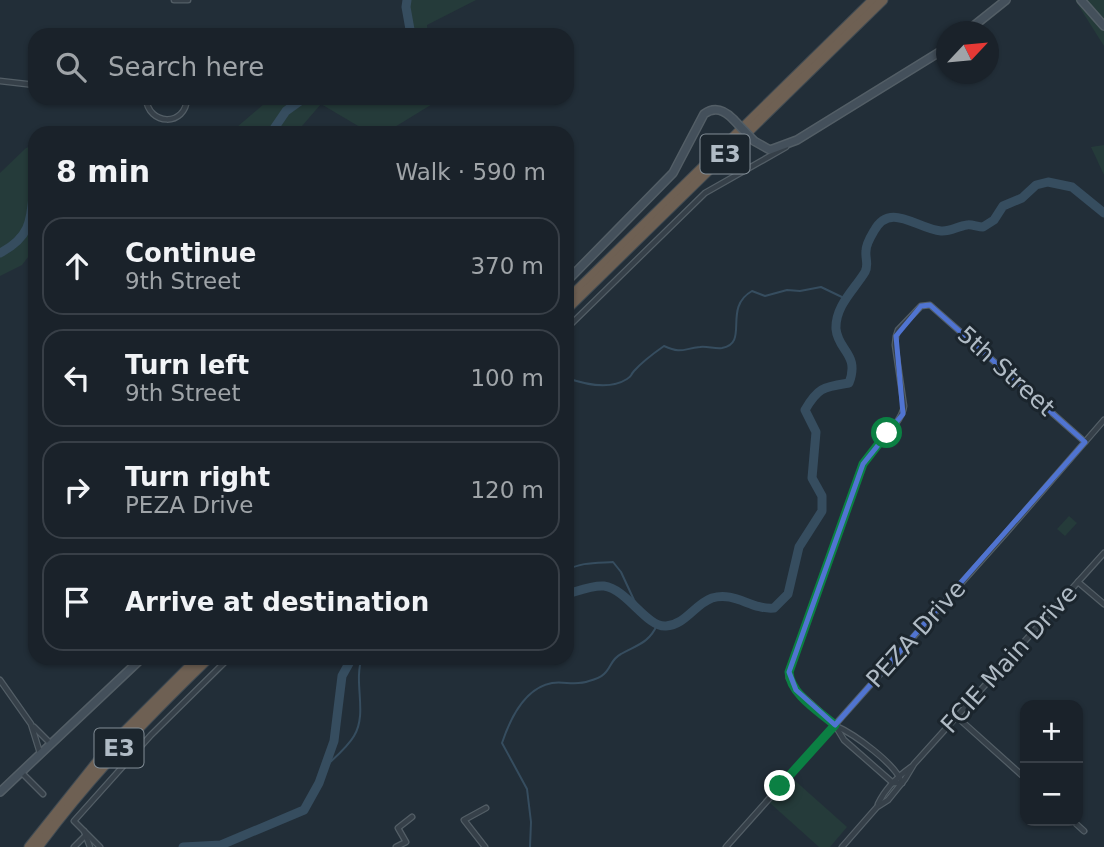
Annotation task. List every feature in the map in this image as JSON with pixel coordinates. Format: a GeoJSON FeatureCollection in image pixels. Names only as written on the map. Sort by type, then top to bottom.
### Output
{"type":"FeatureCollection","features":[{"type":"Feature","properties":{"kind":"highway","name":"E3"},"geometry":{"type":"LineString","coordinates":[[574,293],[873,0]]}},
{"type":"Feature","properties":{"kind":"highway","name":"E3"},"geometry":{"type":"LineString","coordinates":[[574,302],[883,0]]}},
{"type":"Feature","properties":{"kind":"highway","name":"E3"},"geometry":{"type":"LineString","coordinates":[[29,847],[108,748],[191,665]]}},
{"type":"Feature","properties":{"kind":"highway","name":"E3"},"geometry":{"type":"LineString","coordinates":[[38,847],[113,754],[202,665]]}},
{"type":"Feature","properties":{"kind":"street"},"geometry":{"type":"LineString","coordinates":[[174,0],[188,0]]}},
{"type":"Feature","properties":{"kind":"street"},"geometry":{"type":"LineString","coordinates":[[980,21],[1006,0]]}},
{"type":"Feature","properties":{"kind":"street"},"geometry":{"type":"LineString","coordinates":[[1081,0],[1104,26]]}},
{"type":"Feature","properties":{"kind":"street"},"geometry":{"type":"LineString","coordinates":[[574,321],[705,193],[797,141],[936,55]]}},
{"type":"Feature","properties":{"kind":"street"},"geometry":{"type":"LineString","coordinates":[[0,80],[28,84]]}},
{"type":"Feature","properties":{"kind":"street"},"geometry":{"type":"LineString","coordinates":[[147,105],[154,116],[167,120],[180,115],[186,105]]}},
{"type":"Feature","properties":{"kind":"street"},"geometry":{"type":"LineString","coordinates":[[574,274],[673,173],[704,114],[711,110],[720,110],[733,119],[754,141],[770,150],[797,141]]}},
{"type":"Feature","properties":{"kind":"street","name":"5th Street"},"geometry":{"type":"LineString","coordinates":[[835,725],[796,690],[789,678],[789,672],[863,464],[903,414],[896,336],[898,330],[925,305],[930,304],[1085,442]]}},
{"type":"Feature","properties":{"kind":"street","name":"PEZA Drive"},"geometry":{"type":"LineString","coordinates":[[726,847],[1104,420]]}},
{"type":"Feature","properties":{"kind":"street","name":"FCIE Main Drive"},"geometry":{"type":"LineString","coordinates":[[877,807],[882,795],[914,764],[1104,553]]}},
{"type":"Feature","properties":{"kind":"street"},"geometry":{"type":"LineString","coordinates":[[1078,582],[1104,604]]}},
{"type":"Feature","properties":{"kind":"street"},"geometry":{"type":"LineString","coordinates":[[0,792],[134,665]]}},
{"type":"Feature","properties":{"kind":"street"},"geometry":{"type":"LineString","coordinates":[[100,847],[74,821],[151,735],[222,665]]}},
{"type":"Feature","properties":{"kind":"street"},"geometry":{"type":"LineString","coordinates":[[0,680],[31,724],[50,743]]}},
{"type":"Feature","properties":{"kind":"street"},"geometry":{"type":"LineString","coordinates":[[957,717],[1020,774]]}},
{"type":"Feature","properties":{"kind":"street"},"geometry":{"type":"LineString","coordinates":[[31,724],[40,753]]}},
{"type":"Feature","properties":{"kind":"street"},"geometry":{"type":"LineString","coordinates":[[835,725],[850,733],[900,775],[902,783],[893,783],[844,740],[835,725]]}},
{"type":"Feature","properties":{"kind":"street","name":"FCIE Main Drive"},"geometry":{"type":"LineString","coordinates":[[842,847],[877,807],[888,800],[914,764]]}},
{"type":"Feature","properties":{"kind":"street"},"geometry":{"type":"LineString","coordinates":[[20,772],[43,794]]}},
{"type":"Feature","properties":{"kind":"street"},"geometry":{"type":"LineString","coordinates":[[485,847],[464,820],[486,808]]}},
{"type":"Feature","properties":{"kind":"street"},"geometry":{"type":"LineString","coordinates":[[396,847],[406,842],[398,828],[412,817]]}},
{"type":"Feature","properties":{"kind":"street"},"geometry":{"type":"LineString","coordinates":[[1078,826],[1084,831]]}},
{"type":"Feature","properties":{"kind":"street"},"geometry":{"type":"LineString","coordinates":[[74,847],[84,833]]}},
{"type":"Feature","properties":{"kind":"street"},"geometry":{"type":"LineString","coordinates":[[84,833],[90,847]]}},
{"type":"Feature","properties":{"kind":"highlighted area"},"geometry":{"type":"Polygon","coordinates":[[[930,305],[1085,442],[835,725],[796,690],[789,672],[863,464],[903,414],[896,336],[921,306],[930,305]]]}},
{"type":"Feature","properties":{"kind":"green space"},"geometry":{"type":"Polygon","coordinates":[[[407,0],[476,0],[427,25],[427,28],[408,28],[405,19],[407,0]]]}},
{"type":"Feature","properties":{"kind":"green space"},"geometry":{"type":"Polygon","coordinates":[[[1075,0],[1104,0],[1104,46],[1075,0]]]}},
{"type":"Feature","properties":{"kind":"green space"},"geometry":{"type":"Polygon","coordinates":[[[263,105],[320,105],[302,126],[238,126],[263,105]]]}},
{"type":"Feature","properties":{"kind":"green space"},"geometry":{"type":"Polygon","coordinates":[[[323,105],[431,105],[396,126],[358,126],[323,105]]]}},
{"type":"Feature","properties":{"kind":"green space"},"geometry":{"type":"Polygon","coordinates":[[[1104,145],[1104,175],[1091,147],[1104,145]]]}},
{"type":"Feature","properties":{"kind":"green space"},"geometry":{"type":"Polygon","coordinates":[[[28,147],[28,257],[22,265],[0,276],[0,173],[28,147]]]}},
{"type":"Feature","properties":{"kind":"green space"},"geometry":{"type":"Polygon","coordinates":[[[1069,516],[1077,523],[1065,536],[1057,529],[1069,516]]]}},
{"type":"Feature","properties":{"kind":"green space"},"geometry":{"type":"Polygon","coordinates":[[[792,778],[847,827],[830,847],[819,847],[770,803],[792,778]]]}},
{"type":"Feature","properties":{"kind":"waterway"},"geometry":{"type":"LineString","coordinates":[[407,0],[410,28]]}},
{"type":"Feature","properties":{"kind":"waterway"},"geometry":{"type":"LineString","coordinates":[[276,126],[286,111],[294,105]]}},
{"type":"Feature","properties":{"kind":"waterway"},"geometry":{"type":"LineString","coordinates":[[574,592],[604,586],[621,594],[652,621],[666,626],[679,622],[712,598],[728,597],[774,608],[788,594],[799,547],[822,511],[822,496],[812,478],[816,432],[805,410],[822,389],[849,383],[852,365],[840,343],[837,321],[842,306],[865,272],[867,246],[880,222],[896,217],[941,231],[969,225],[983,227],[994,220],[1003,206],[1022,198],[1036,185],[1048,182],[1072,187],[1104,213]]}},
{"type":"Feature","properties":{"kind":"waterway"},"geometry":{"type":"LineString","coordinates":[[0,253],[12,246],[28,226]]}},
{"type":"Feature","properties":{"kind":"waterway"},"geometry":{"type":"LineString","coordinates":[[574,380],[605,385],[620,382],[629,378],[641,364],[664,346],[679,350],[722,348],[730,345],[736,332],[739,306],[743,298],[752,291],[765,296],[787,290],[800,291],[821,287],[846,299]]}},
{"type":"Feature","properties":{"kind":"waterway"},"geometry":{"type":"LineString","coordinates":[[574,567],[582,564],[613,562],[643,613]]}},
{"type":"Feature","properties":{"kind":"waterway"},"geometry":{"type":"LineString","coordinates":[[530,847],[531,822],[527,789],[502,743],[514,715],[526,698],[542,686],[584,682],[601,676],[618,656],[646,640],[657,625]]}},
{"type":"Feature","properties":{"kind":"waterway"},"geometry":{"type":"LineString","coordinates":[[183,847],[221,845],[304,810],[319,783],[334,741],[342,676],[348,665]]}},
{"type":"Feature","properties":{"kind":"waterway"},"geometry":{"type":"LineString","coordinates":[[323,769],[348,745],[358,727],[360,665]]}},
{"type":"Feature","properties":{"kind":"route"},"geometry":{"type":"LineString","coordinates":[[780,786],[835,725],[796,690],[789,678],[789,672],[863,464],[887,433]]}}]}
